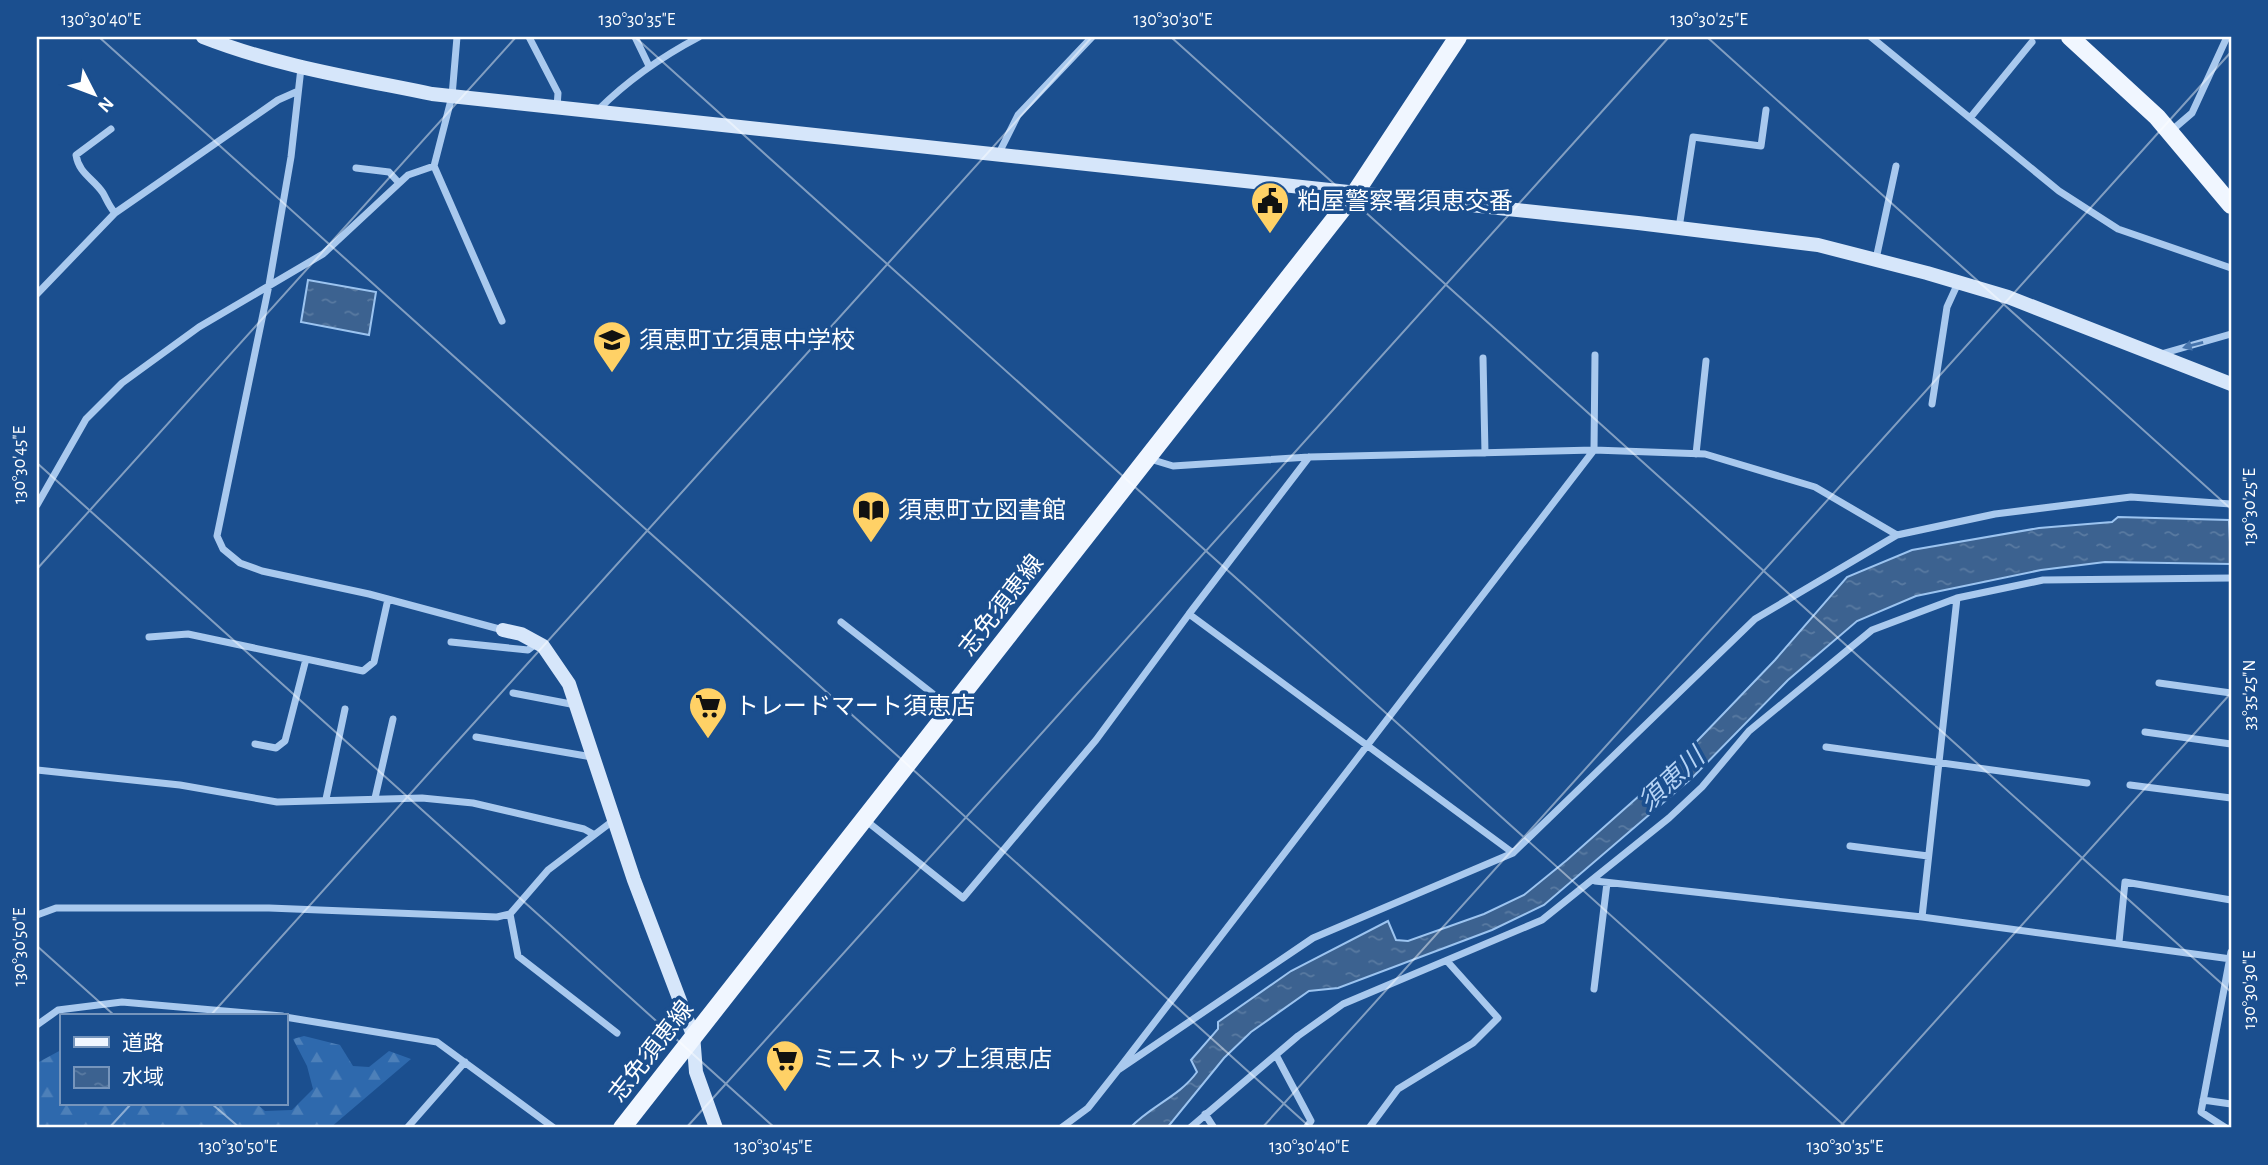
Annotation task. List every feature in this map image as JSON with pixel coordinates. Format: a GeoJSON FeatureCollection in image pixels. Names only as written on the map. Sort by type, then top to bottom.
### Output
{"type":"FeatureCollection","features":[{"type":"Feature","properties":{"kind":"main road"},"geometry":{"type":"LineString","coordinates":[[2070,37],[2170,132],[2231,205]]}},
{"type":"Feature","properties":{"kind":"main road","name":"志免須恵線"},"geometry":{"type":"LineString","coordinates":[[622,1128],[1355,193],[1452,38]]}},
{"type":"Feature","properties":{"kind":"street"},"geometry":{"type":"LineString","coordinates":[[204,37],[250,55],[301,68],[452,96],[999,153],[1818,245],[2008,298],[2231,384]]}},
{"type":"Feature","properties":{"kind":"street"},"geometry":{"type":"LineString","coordinates":[[457,37],[452,96],[434,166],[502,321]]}},
{"type":"Feature","properties":{"kind":"street"},"geometry":{"type":"LineString","coordinates":[[529,37],[558,93],[557,107]]}},
{"type":"Feature","properties":{"kind":"street"},"geometry":{"type":"LineString","coordinates":[[635,37],[649,66]]}},
{"type":"Feature","properties":{"kind":"street"},"geometry":{"type":"LineString","coordinates":[[598,111],[625,83],[699,37]]}},
{"type":"Feature","properties":{"kind":"street"},"geometry":{"type":"LineString","coordinates":[[999,153],[1018,115],[1092,37]]}},
{"type":"Feature","properties":{"kind":"street"},"geometry":{"type":"LineString","coordinates":[[1871,37],[2059,191],[2118,229],[2231,268]]}},
{"type":"Feature","properties":{"kind":"street"},"geometry":{"type":"LineString","coordinates":[[2170,132],[2192,113],[2227,37]]}},
{"type":"Feature","properties":{"kind":"street"},"geometry":{"type":"LineString","coordinates":[[1970,118],[2032,42]]}},
{"type":"Feature","properties":{"kind":"street"},"geometry":{"type":"LineString","coordinates":[[301,68],[296,92],[291,157],[269,285],[217,536],[223,550],[240,563],[289,578],[388,599],[521,634],[537,643],[560,667],[576,705],[614,820],[693,1035],[696,1072],[716,1128]]}},
{"type":"Feature","properties":{"kind":"street"},"geometry":{"type":"LineString","coordinates":[[37,294],[115,213],[278,100],[296,92]]}},
{"type":"Feature","properties":{"kind":"street"},"geometry":{"type":"LineString","coordinates":[[1679,228],[1693,138],[1760,146],[1766,110]]}},
{"type":"Feature","properties":{"kind":"street"},"geometry":{"type":"LineString","coordinates":[[111,129],[76,155],[78,168],[104,194],[115,213]]}},
{"type":"Feature","properties":{"kind":"street"},"geometry":{"type":"LineString","coordinates":[[37,505],[86,419],[122,383],[199,327],[323,254],[408,175],[434,166]]}},
{"type":"Feature","properties":{"kind":"street"},"geometry":{"type":"LineString","coordinates":[[1876,260],[1896,166]]}},
{"type":"Feature","properties":{"kind":"street"},"geometry":{"type":"LineString","coordinates":[[356,167],[389,172],[399,183]]}},
{"type":"Feature","properties":{"kind":"street"},"geometry":{"type":"LineString","coordinates":[[1932,404],[1947,307],[1958,283]]}},
{"type":"Feature","properties":{"kind":"street"},"geometry":{"type":"LineString","coordinates":[[2155,355],[2231,334]]}},
{"type":"Feature","properties":{"kind":"street"},"geometry":{"type":"LineString","coordinates":[[1061,1128],[1088,1108],[1118,1070],[1368,748],[1594,450],[1595,355]]}},
{"type":"Feature","properties":{"kind":"street"},"geometry":{"type":"LineString","coordinates":[[1483,358],[1485,453]]}},
{"type":"Feature","properties":{"kind":"street"},"geometry":{"type":"LineString","coordinates":[[1696,454],[1706,361]]}},
{"type":"Feature","properties":{"kind":"street"},"geometry":{"type":"LineString","coordinates":[[1146,458],[1173,466],[1309,457],[1594,450],[1696,454],[1815,487],[1897,535]]}},
{"type":"Feature","properties":{"kind":"street"},"geometry":{"type":"LineString","coordinates":[[864,819],[963,898],[1096,740],[1309,457]]}},
{"type":"Feature","properties":{"kind":"street"},"geometry":{"type":"LineString","coordinates":[[1118,1070],[1313,938],[1514,853],[1755,619],[1897,535],[1995,513],[2131,497],[2231,504]]}},
{"type":"Feature","properties":{"kind":"street"},"geometry":{"type":"LineString","coordinates":[[1189,1128],[1276,1055],[1343,1004],[1542,920],[1595,881],[1702,787],[1749,731],[1872,629],[1957,598],[2043,580],[2231,578]]}},
{"type":"Feature","properties":{"kind":"street"},"geometry":{"type":"LineString","coordinates":[[1922,917],[1957,598]]}},
{"type":"Feature","properties":{"kind":"street"},"geometry":{"type":"LineString","coordinates":[[149,636],[188,634],[363,671],[374,662],[388,599]]}},
{"type":"Feature","properties":{"kind":"street"},"geometry":{"type":"LineString","coordinates":[[1189,614],[1514,853]]}},
{"type":"Feature","properties":{"kind":"street"},"geometry":{"type":"LineString","coordinates":[[841,622],[951,709]]}},
{"type":"Feature","properties":{"kind":"street"},"geometry":{"type":"LineString","coordinates":[[451,642],[528,650],[537,643]]}},
{"type":"Feature","properties":{"kind":"street"},"geometry":{"type":"LineString","coordinates":[[255,744],[276,748],[285,741],[306,659]]}},
{"type":"Feature","properties":{"kind":"street"},"geometry":{"type":"LineString","coordinates":[[2159,683],[2231,693]]}},
{"type":"Feature","properties":{"kind":"street"},"geometry":{"type":"LineString","coordinates":[[513,693],[576,705]]}},
{"type":"Feature","properties":{"kind":"street"},"geometry":{"type":"LineString","coordinates":[[326,799],[345,709]]}},
{"type":"Feature","properties":{"kind":"street"},"geometry":{"type":"LineString","coordinates":[[375,799],[393,719]]}},
{"type":"Feature","properties":{"kind":"street"},"geometry":{"type":"LineString","coordinates":[[2145,732],[2231,744]]}},
{"type":"Feature","properties":{"kind":"street"},"geometry":{"type":"LineString","coordinates":[[476,737],[593,757]]}},
{"type":"Feature","properties":{"kind":"street"},"geometry":{"type":"LineString","coordinates":[[1826,747],[2087,783]]}},
{"type":"Feature","properties":{"kind":"street"},"geometry":{"type":"LineString","coordinates":[[37,770],[180,785],[277,802],[422,798],[473,803],[584,829],[593,834]]}},
{"type":"Feature","properties":{"kind":"street"},"geometry":{"type":"LineString","coordinates":[[2130,785],[2231,798]]}},
{"type":"Feature","properties":{"kind":"street"},"geometry":{"type":"LineString","coordinates":[[37,915],[55,908],[269,908],[497,917],[510,914],[548,870],[614,820]]}},
{"type":"Feature","properties":{"kind":"street"},"geometry":{"type":"LineString","coordinates":[[1850,846],[1928,856]]}},
{"type":"Feature","properties":{"kind":"street"},"geometry":{"type":"LineString","coordinates":[[1595,881],[1922,917],[2231,957],[2201,1112],[2225,1128]]}},
{"type":"Feature","properties":{"kind":"street"},"geometry":{"type":"LineString","coordinates":[[2119,942],[2125,882],[2231,900]]}},
{"type":"Feature","properties":{"kind":"street"},"geometry":{"type":"LineString","coordinates":[[1594,989],[1607,883]]}},
{"type":"Feature","properties":{"kind":"street"},"geometry":{"type":"LineString","coordinates":[[510,914],[518,956],[617,1033]]}},
{"type":"Feature","properties":{"kind":"street"},"geometry":{"type":"LineString","coordinates":[[1369,1128],[1398,1089],[1473,1043],[1498,1018],[1447,961]]}},
{"type":"Feature","properties":{"kind":"street"},"geometry":{"type":"LineString","coordinates":[[37,1025],[58,1010],[122,1002],[251,1014]]}},
{"type":"Feature","properties":{"kind":"street"},"geometry":{"type":"LineString","coordinates":[[287,1018],[438,1042],[554,1128]]}},
{"type":"Feature","properties":{"kind":"street"},"geometry":{"type":"LineString","coordinates":[[1276,1055],[1311,1121],[1306,1128]]}},
{"type":"Feature","properties":{"kind":"street"},"geometry":{"type":"LineString","coordinates":[[407,1128],[466,1062]]}},
{"type":"Feature","properties":{"kind":"street"},"geometry":{"type":"LineString","coordinates":[[2203,1100],[2231,1104]]}},
{"type":"Feature","properties":{"kind":"street"},"geometry":{"type":"LineString","coordinates":[[1205,1114],[1214,1128]]}},
{"type":"Feature","properties":{"kind":"green space"},"geometry":{"type":"Polygon","coordinates":[[[304,1036],[340,1045],[353,1066],[369,1067],[389,1051],[411,1059],[330,1128],[37,1128],[37,1063],[60,1051],[60,1106],[259,1106],[265,1111],[292,1110],[313,1089],[307,1066],[293,1039],[304,1036]]]}},
{"type":"Feature","properties":{"kind":"water"},"geometry":{"type":"Polygon","coordinates":[[[308,280],[376,292],[369,335],[301,322],[308,280]]]}},
{"type":"Feature","properties":{"kind":"water","name":"須恵川"},"geometry":{"type":"Polygon","coordinates":[[[2118,517],[2229,520],[2231,564],[2105,562],[2041,570],[1916,596],[1857,621],[1788,680],[1692,778],[1544,905],[1492,930],[1338,988],[1309,991],[1251,1032],[1224,1058],[1167,1128],[1130,1128],[1190,1081],[1197,1072],[1191,1060],[1218,1029],[1218,1022],[1291,971],[1388,921],[1396,940],[1408,941],[1484,914],[1524,895],[1676,763],[1775,660],[1847,577],[1912,550],[2039,528],[2112,522],[2118,517]]]}},
{"type":"Feature","properties":{"kind":"place","name":"粕屋警察署須恵交番"},"geometry":{"type":"Point","coordinates":[1270,235]}},
{"type":"Feature","properties":{"kind":"place","name":"須恵町立須恵中学校"},"geometry":{"type":"Point","coordinates":[612,374]}},
{"type":"Feature","properties":{"kind":"place","name":"須恵町立図書館"},"geometry":{"type":"Point","coordinates":[871,544]}},
{"type":"Feature","properties":{"kind":"place","name":"トレードマート須恵店"},"geometry":{"type":"Point","coordinates":[708,740]}},
{"type":"Feature","properties":{"kind":"place","name":"ミニストップ上須恵店"},"geometry":{"type":"Point","coordinates":[785,1093]}}]}
